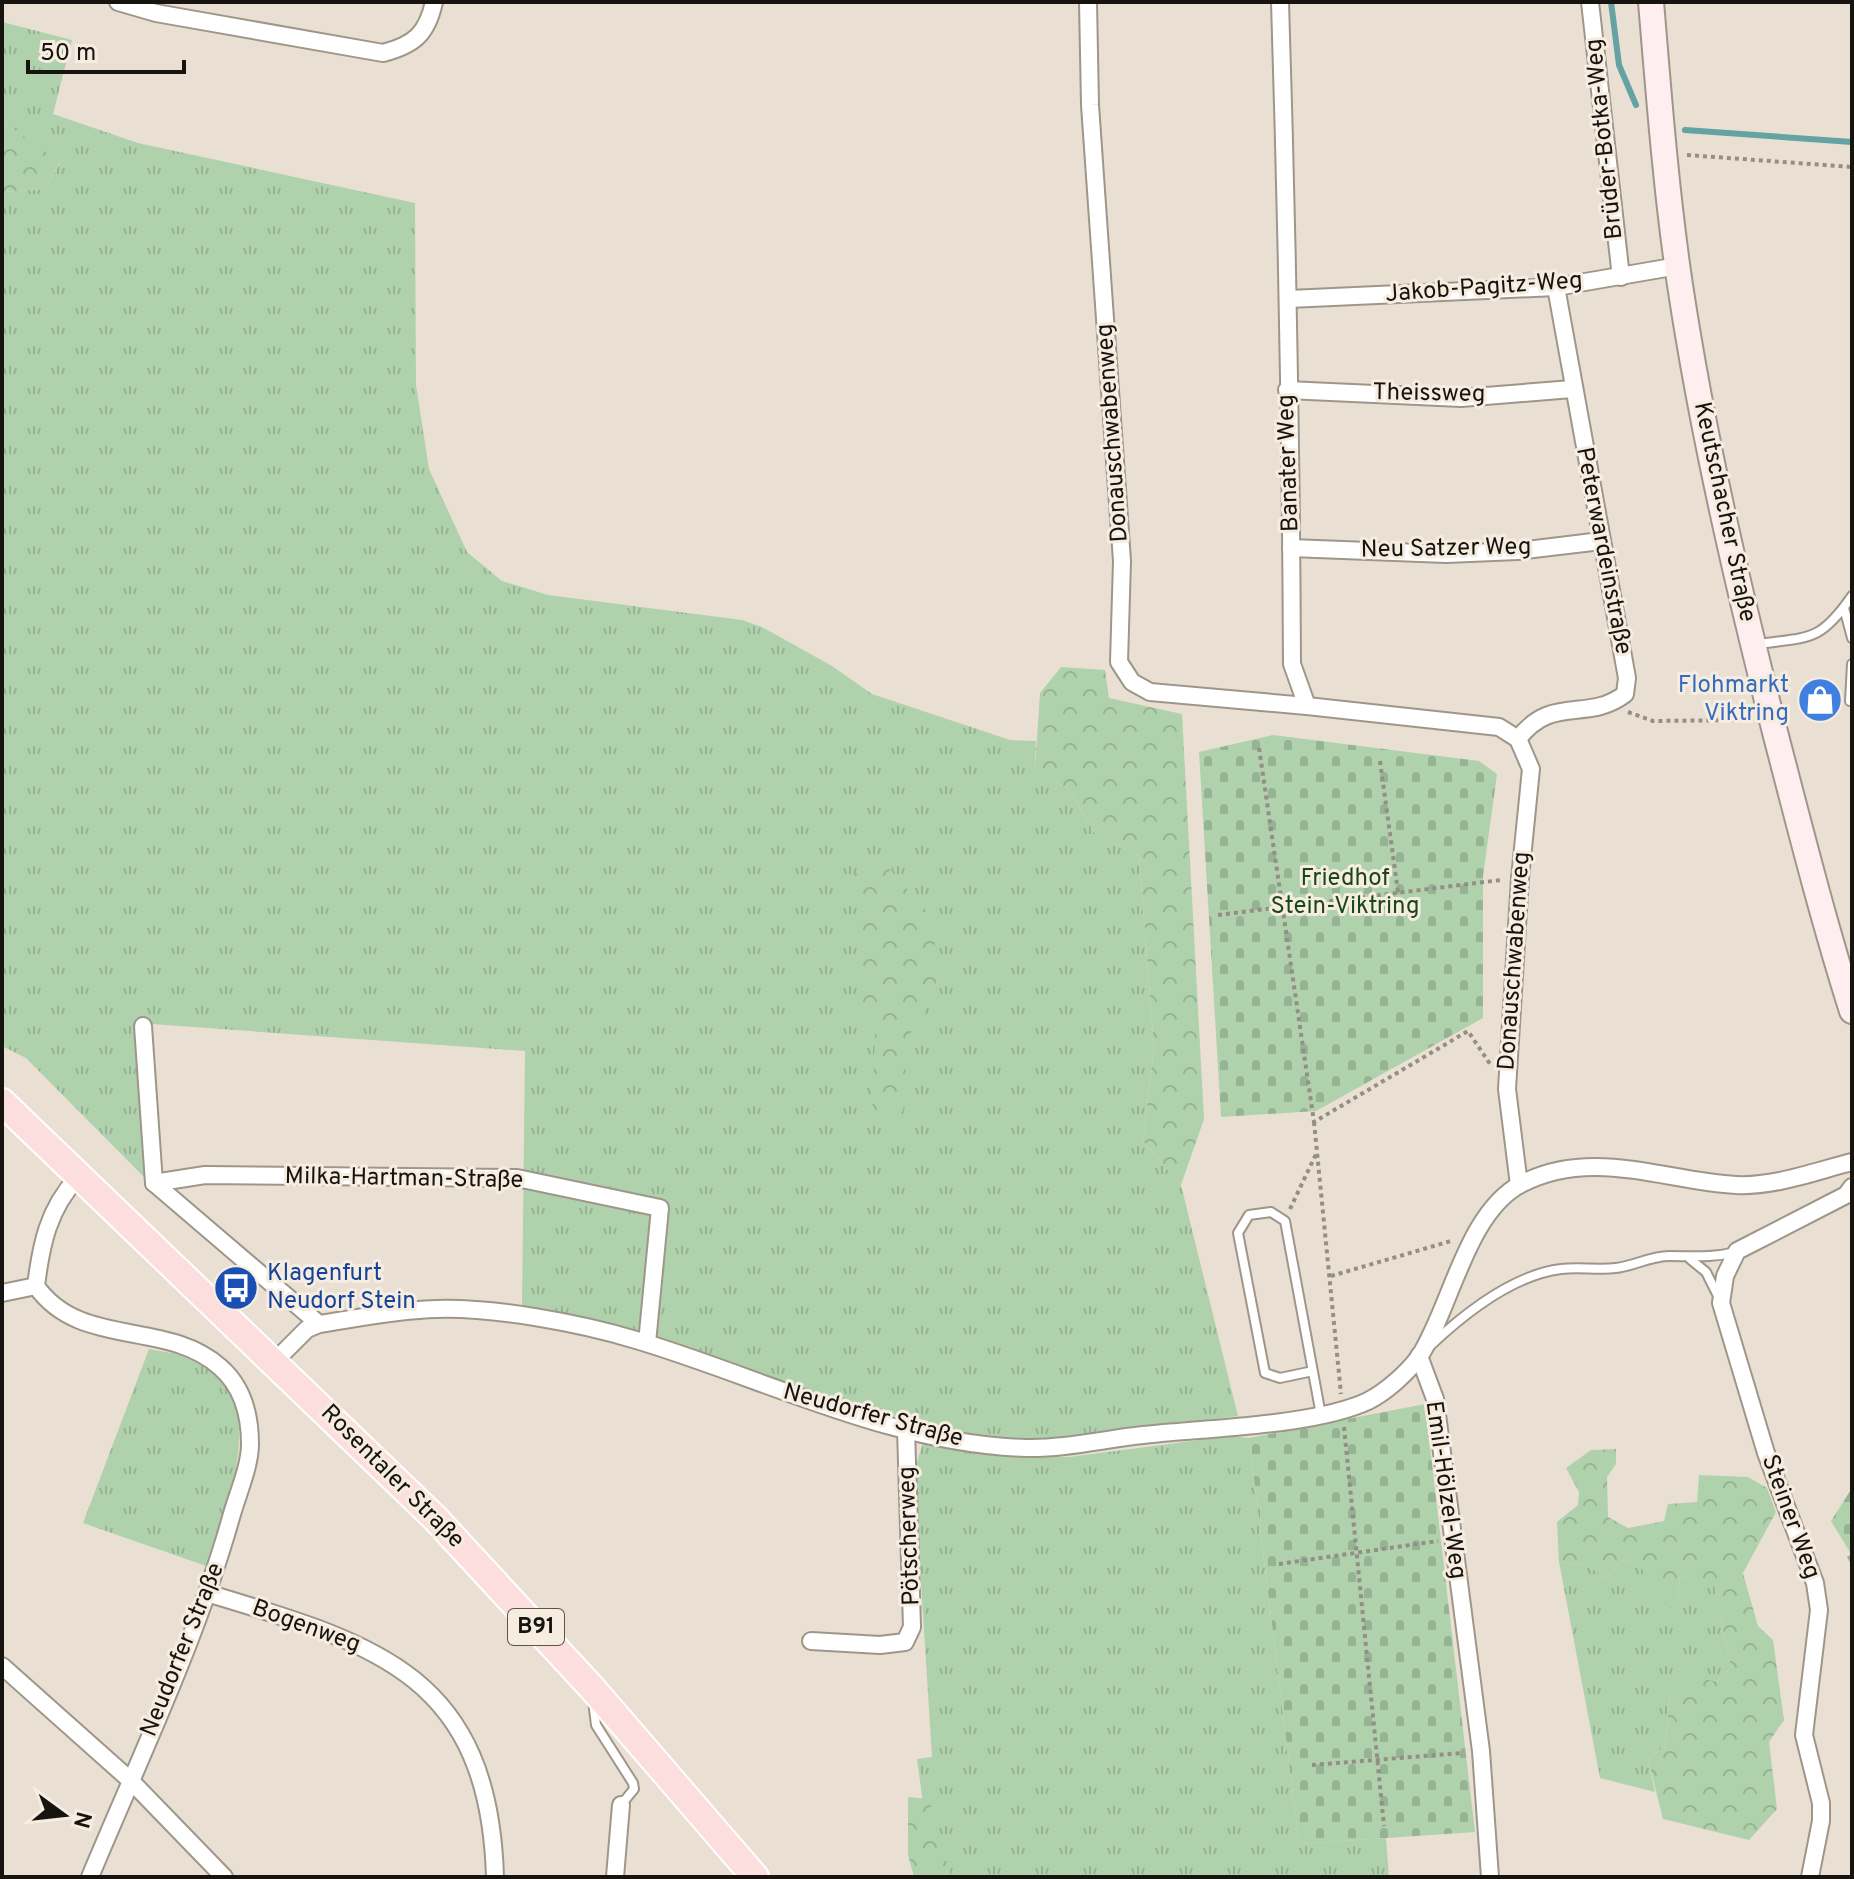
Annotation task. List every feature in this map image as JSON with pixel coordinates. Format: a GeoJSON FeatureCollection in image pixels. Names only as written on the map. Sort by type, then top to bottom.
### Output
{"type":"FeatureCollection","features":[{"type":"Feature","properties":{"kind":"main road","name":"Keutschacher Straße"},"geometry":{"type":"LineString","coordinates":[[1651,2],[1663,151],[1702,413],[1753,645],[1826,929],[1852,1011]]}},
{"type":"Feature","properties":{"kind":"main road","name":"Rosentaler Straße"},"geometry":{"type":"LineString","coordinates":[[2,1102],[435,1518],[592,1688],[755,1877]]}},
{"type":"Feature","properties":{"kind":"street"},"geometry":{"type":"LineString","coordinates":[[118,2],[158,7],[383,53],[418,39],[430,21],[434,2]]}},
{"type":"Feature","properties":{"kind":"street","name":"Donauschwabenweg"},"geometry":{"type":"LineString","coordinates":[[1088,2],[1090,105],[1122,561],[1119,662],[1132,682],[1150,692],[1307,706]]}},
{"type":"Feature","properties":{"kind":"street","name":"Banater Weg"},"geometry":{"type":"LineString","coordinates":[[1280,2],[1289,299],[1287,390],[1292,664],[1307,706]]}},
{"type":"Feature","properties":{"kind":"street","name":"Brüder-Botka-Weg"},"geometry":{"type":"LineString","coordinates":[[1590,2],[1621,277]]}},
{"type":"Feature","properties":{"kind":"street","name":"Jakob-Pagitz-Weg"},"geometry":{"type":"LineString","coordinates":[[1289,299],[1556,287],[1678,266]]}},
{"type":"Feature","properties":{"kind":"street","name":"Peterwardeinstraße"},"geometry":{"type":"LineString","coordinates":[[1556,287],[1572,389],[1627,678],[1625,694],[1611,705]]}},
{"type":"Feature","properties":{"kind":"street","name":"Theissweg"},"geometry":{"type":"LineString","coordinates":[[1287,390],[1461,398],[1572,389]]}},
{"type":"Feature","properties":{"kind":"street","name":"Neu Satzer Weg"},"geometry":{"type":"LineString","coordinates":[[1291,548],[1446,554],[1518,551],[1601,541]]}},
{"type":"Feature","properties":{"kind":"street"},"geometry":{"type":"LineString","coordinates":[[1307,706],[1499,727],[1518,739],[1529,724],[1545,714],[1611,705]]}},
{"type":"Feature","properties":{"kind":"street","name":"Donauschwabenweg"},"geometry":{"type":"LineString","coordinates":[[1518,739],[1531,769],[1520,878],[1507,1089],[1519,1185]]}},
{"type":"Feature","properties":{"kind":"street"},"geometry":{"type":"LineString","coordinates":[[143,1026],[154,1183],[319,1324]]}},
{"type":"Feature","properties":{"kind":"street"},"geometry":{"type":"LineString","coordinates":[[1419,1356],[1477,1233],[1496,1206],[1519,1185],[1570,1168],[1614,1166],[1735,1185],[1757,1185],[1852,1162]]}},
{"type":"Feature","properties":{"kind":"street","name":"Milka-Hartman-Straße"},"geometry":{"type":"LineString","coordinates":[[154,1183],[205,1175],[517,1178],[660,1208],[647,1343]]}},
{"type":"Feature","properties":{"kind":"street"},"geometry":{"type":"LineString","coordinates":[[5,1286],[36,1286],[49,1219],[62,1194],[78,1177]]}},
{"type":"Feature","properties":{"kind":"street"},"geometry":{"type":"LineString","coordinates":[[1721,1303],[1725,1276],[1737,1251],[1846,1195],[1852,1187]]}},
{"type":"Feature","properties":{"kind":"street","name":"Neudorfer Straße"},"geometry":{"type":"LineString","coordinates":[[36,1286],[48,1304],[71,1319],[180,1344],[220,1367],[235,1384],[248,1412],[250,1447],[210,1594],[90,1877]]}},
{"type":"Feature","properties":{"kind":"street","name":"Steiner Weg"},"geometry":{"type":"LineString","coordinates":[[1721,1303],[1766,1453],[1815,1583],[1819,1610],[1804,1735],[1821,1803],[1821,1821],[1810,1877]]}},
{"type":"Feature","properties":{"kind":"street","name":"Neudorfer Straße"},"geometry":{"type":"LineString","coordinates":[[275,1361],[307,1329],[319,1324],[396,1311],[457,1309],[598,1330],[647,1343],[779,1392],[906,1429],[1028,1448],[1342,1411],[1372,1400],[1397,1380],[1419,1356]]}},
{"type":"Feature","properties":{"kind":"street","name":"Emil-Hölzel-Weg"},"geometry":{"type":"LineString","coordinates":[[1419,1356],[1435,1399],[1481,1751],[1490,1877]]}},
{"type":"Feature","properties":{"kind":"street","name":"Pötscherweg"},"geometry":{"type":"LineString","coordinates":[[811,1641],[880,1645],[905,1642],[913,1598],[906,1429]]}},
{"type":"Feature","properties":{"kind":"street","name":"Bogenweg"},"geometry":{"type":"LineString","coordinates":[[210,1594],[352,1640],[416,1683],[451,1715],[468,1744],[487,1803],[494,1838],[495,1877]]}},
{"type":"Feature","properties":{"kind":"street"},"geometry":{"type":"LineString","coordinates":[[2,1666],[130,1780],[224,1877]]}},
{"type":"Feature","properties":{"kind":"street"},"geometry":{"type":"LineString","coordinates":[[615,1877],[621,1805]]}},
{"type":"Feature","properties":{"kind":"lane"},"geometry":{"type":"LineString","coordinates":[[1753,645],[1814,637],[1831,625],[1852,596]]}},
{"type":"Feature","properties":{"kind":"lane"},"geometry":{"type":"LineString","coordinates":[[1844,608],[1852,638]]}},
{"type":"Feature","properties":{"kind":"lane"},"geometry":{"type":"LineString","coordinates":[[1850,701],[1852,664]]}},
{"type":"Feature","properties":{"kind":"lane"},"geometry":{"type":"LineString","coordinates":[[1313,1371],[1280,1378],[1265,1373],[1238,1233],[1249,1215],[1271,1212],[1285,1221],[1313,1371],[1321,1415]]}},
{"type":"Feature","properties":{"kind":"lane"},"geometry":{"type":"LineString","coordinates":[[1419,1356],[1467,1311],[1551,1271],[1631,1266],[1669,1256],[1689,1258],[1737,1251]]}},
{"type":"Feature","properties":{"kind":"lane","name":"Steiner Weg"},"geometry":{"type":"LineString","coordinates":[[1689,1258],[1706,1272],[1721,1303]]}},
{"type":"Feature","properties":{"kind":"lane"},"geometry":{"type":"LineString","coordinates":[[592,1688],[596,1725],[633,1783],[634,1789],[621,1805]]}},
{"type":"Feature","properties":{"kind":"path"},"geometry":{"type":"LineString","coordinates":[[1663,151],[1852,167]]}},
{"type":"Feature","properties":{"kind":"path"},"geometry":{"type":"LineString","coordinates":[[1611,705],[1653,721],[1772,719]]}},
{"type":"Feature","properties":{"kind":"path"},"geometry":{"type":"LineString","coordinates":[[1259,748],[1318,1150],[1384,1826]]}},
{"type":"Feature","properties":{"kind":"path"},"geometry":{"type":"LineString","coordinates":[[1380,761],[1398,892]]}},
{"type":"Feature","properties":{"kind":"path"},"geometry":{"type":"LineString","coordinates":[[1218,915],[1283,910],[1398,892],[1520,878]]}},
{"type":"Feature","properties":{"kind":"path"},"geometry":{"type":"LineString","coordinates":[[1314,1122],[1468,1031],[1507,1089]]}},
{"type":"Feature","properties":{"kind":"path"},"geometry":{"type":"LineString","coordinates":[[1285,1221],[1318,1150]]}},
{"type":"Feature","properties":{"kind":"path"},"geometry":{"type":"LineString","coordinates":[[1331,1276],[1477,1233]]}},
{"type":"Feature","properties":{"kind":"path"},"geometry":{"type":"LineString","coordinates":[[1279,1564],[1452,1539]]}},
{"type":"Feature","properties":{"kind":"path"},"geometry":{"type":"LineString","coordinates":[[1312,1765],[1481,1751]]}},
{"type":"Feature","properties":{"kind":"green space"},"geometry":{"type":"Polygon","coordinates":[[[2,22],[72,40],[53,114],[138,143],[415,203],[416,385],[429,469],[467,552],[502,581],[548,595],[742,620],[762,627],[832,666],[872,694],[1010,740],[1036,741],[1035,769],[1069,789],[1094,832],[1139,856],[1154,1047],[1143,1141],[1181,1185],[1238,1416],[1070,1439],[1026,1440],[982,1436],[861,1409],[614,1326],[522,1306],[525,1051],[138,1023],[145,1178],[26,1058],[2,1046],[2,192],[44,189],[60,163],[2,121],[2,22]]]}},
{"type":"Feature","properties":{"kind":"green space"},"geometry":{"type":"Polygon","coordinates":[[[2,121],[60,162],[44,189],[2,192],[2,121]]]}},
{"type":"Feature","properties":{"kind":"green space"},"geometry":{"type":"Polygon","coordinates":[[[1061,667],[1105,670],[1109,698],[1182,714],[1204,1119],[1181,1185],[1143,1141],[1154,1047],[1139,856],[1094,832],[1069,789],[1035,769],[1040,693],[1061,667]]]}},
{"type":"Feature","properties":{"kind":"green space","name":"Friedhof Stein-Viktring"},"geometry":{"type":"Polygon","coordinates":[[[1273,735],[1479,761],[1497,774],[1483,876],[1483,1018],[1316,1111],[1221,1117],[1199,752],[1273,735]]]}},
{"type":"Feature","properties":{"kind":"green space"},"geometry":{"type":"Polygon","coordinates":[[[879,858],[934,919],[936,994],[907,1038],[904,1110],[890,1121],[872,1120],[875,1030],[857,1013],[862,914],[848,877],[879,858]]]}},
{"type":"Feature","properties":{"kind":"green space"},"geometry":{"type":"Polygon","coordinates":[[[149,1349],[191,1358],[217,1374],[232,1396],[239,1422],[238,1452],[233,1482],[209,1567],[83,1523],[149,1349]]]}},
{"type":"Feature","properties":{"kind":"green space"},"geometry":{"type":"Polygon","coordinates":[[[1425,1404],[1475,1832],[1299,1844],[1249,1438],[1425,1404]]]}},
{"type":"Feature","properties":{"kind":"green space"},"geometry":{"type":"Polygon","coordinates":[[[1230,1436],[1249,1438],[1299,1844],[1386,1838],[1389,1877],[933,1877],[917,1759],[932,1757],[914,1471],[923,1443],[1016,1456],[1069,1457],[1230,1436]]]}},
{"type":"Feature","properties":{"kind":"green space"},"geometry":{"type":"Polygon","coordinates":[[[1616,1449],[1616,1464],[1607,1477],[1608,1517],[1628,1528],[1664,1521],[1668,1504],[1697,1502],[1699,1475],[1748,1477],[1767,1488],[1776,1512],[1743,1573],[1758,1626],[1773,1640],[1784,1720],[1769,1742],[1777,1809],[1749,1840],[1663,1819],[1648,1759],[1665,1746],[1670,1693],[1688,1675],[1716,1682],[1731,1667],[1714,1585],[1680,1576],[1677,1604],[1671,1608],[1637,1563],[1621,1560],[1607,1579],[1587,1565],[1559,1562],[1557,1522],[1578,1505],[1579,1492],[1566,1468],[1591,1450],[1616,1449]]]}},
{"type":"Feature","properties":{"kind":"green space"},"geometry":{"type":"Polygon","coordinates":[[[1852,1488],[1852,1566],[1847,1557],[1851,1554],[1831,1521],[1852,1488]]]}},
{"type":"Feature","properties":{"kind":"green space"},"geometry":{"type":"Polygon","coordinates":[[[1621,1560],[1638,1563],[1677,1604],[1680,1576],[1714,1584],[1731,1667],[1716,1682],[1670,1693],[1665,1746],[1648,1759],[1655,1792],[1600,1778],[1559,1562],[1587,1565],[1607,1579],[1621,1560]]]}},
{"type":"Feature","properties":{"kind":"green space"},"geometry":{"type":"Polygon","coordinates":[[[908,1797],[929,1799],[951,1877],[914,1877],[908,1855],[908,1797]]]}},
{"type":"Feature","properties":{"kind":"waterway"},"geometry":{"type":"LineString","coordinates":[[1611,2],[1619,65],[1636,105]]}},
{"type":"Feature","properties":{"kind":"waterway"},"geometry":{"type":"LineString","coordinates":[[1685,130],[1852,142]]}},
{"type":"Feature","properties":{"kind":"place","name":"Flohmarkt Viktring"},"geometry":{"type":"Point","coordinates":[1820,700]}},
{"type":"Feature","properties":{"kind":"place","name":"Klagenfurt Neudorf Stein"},"geometry":{"type":"Point","coordinates":[236,1288]}}]}
